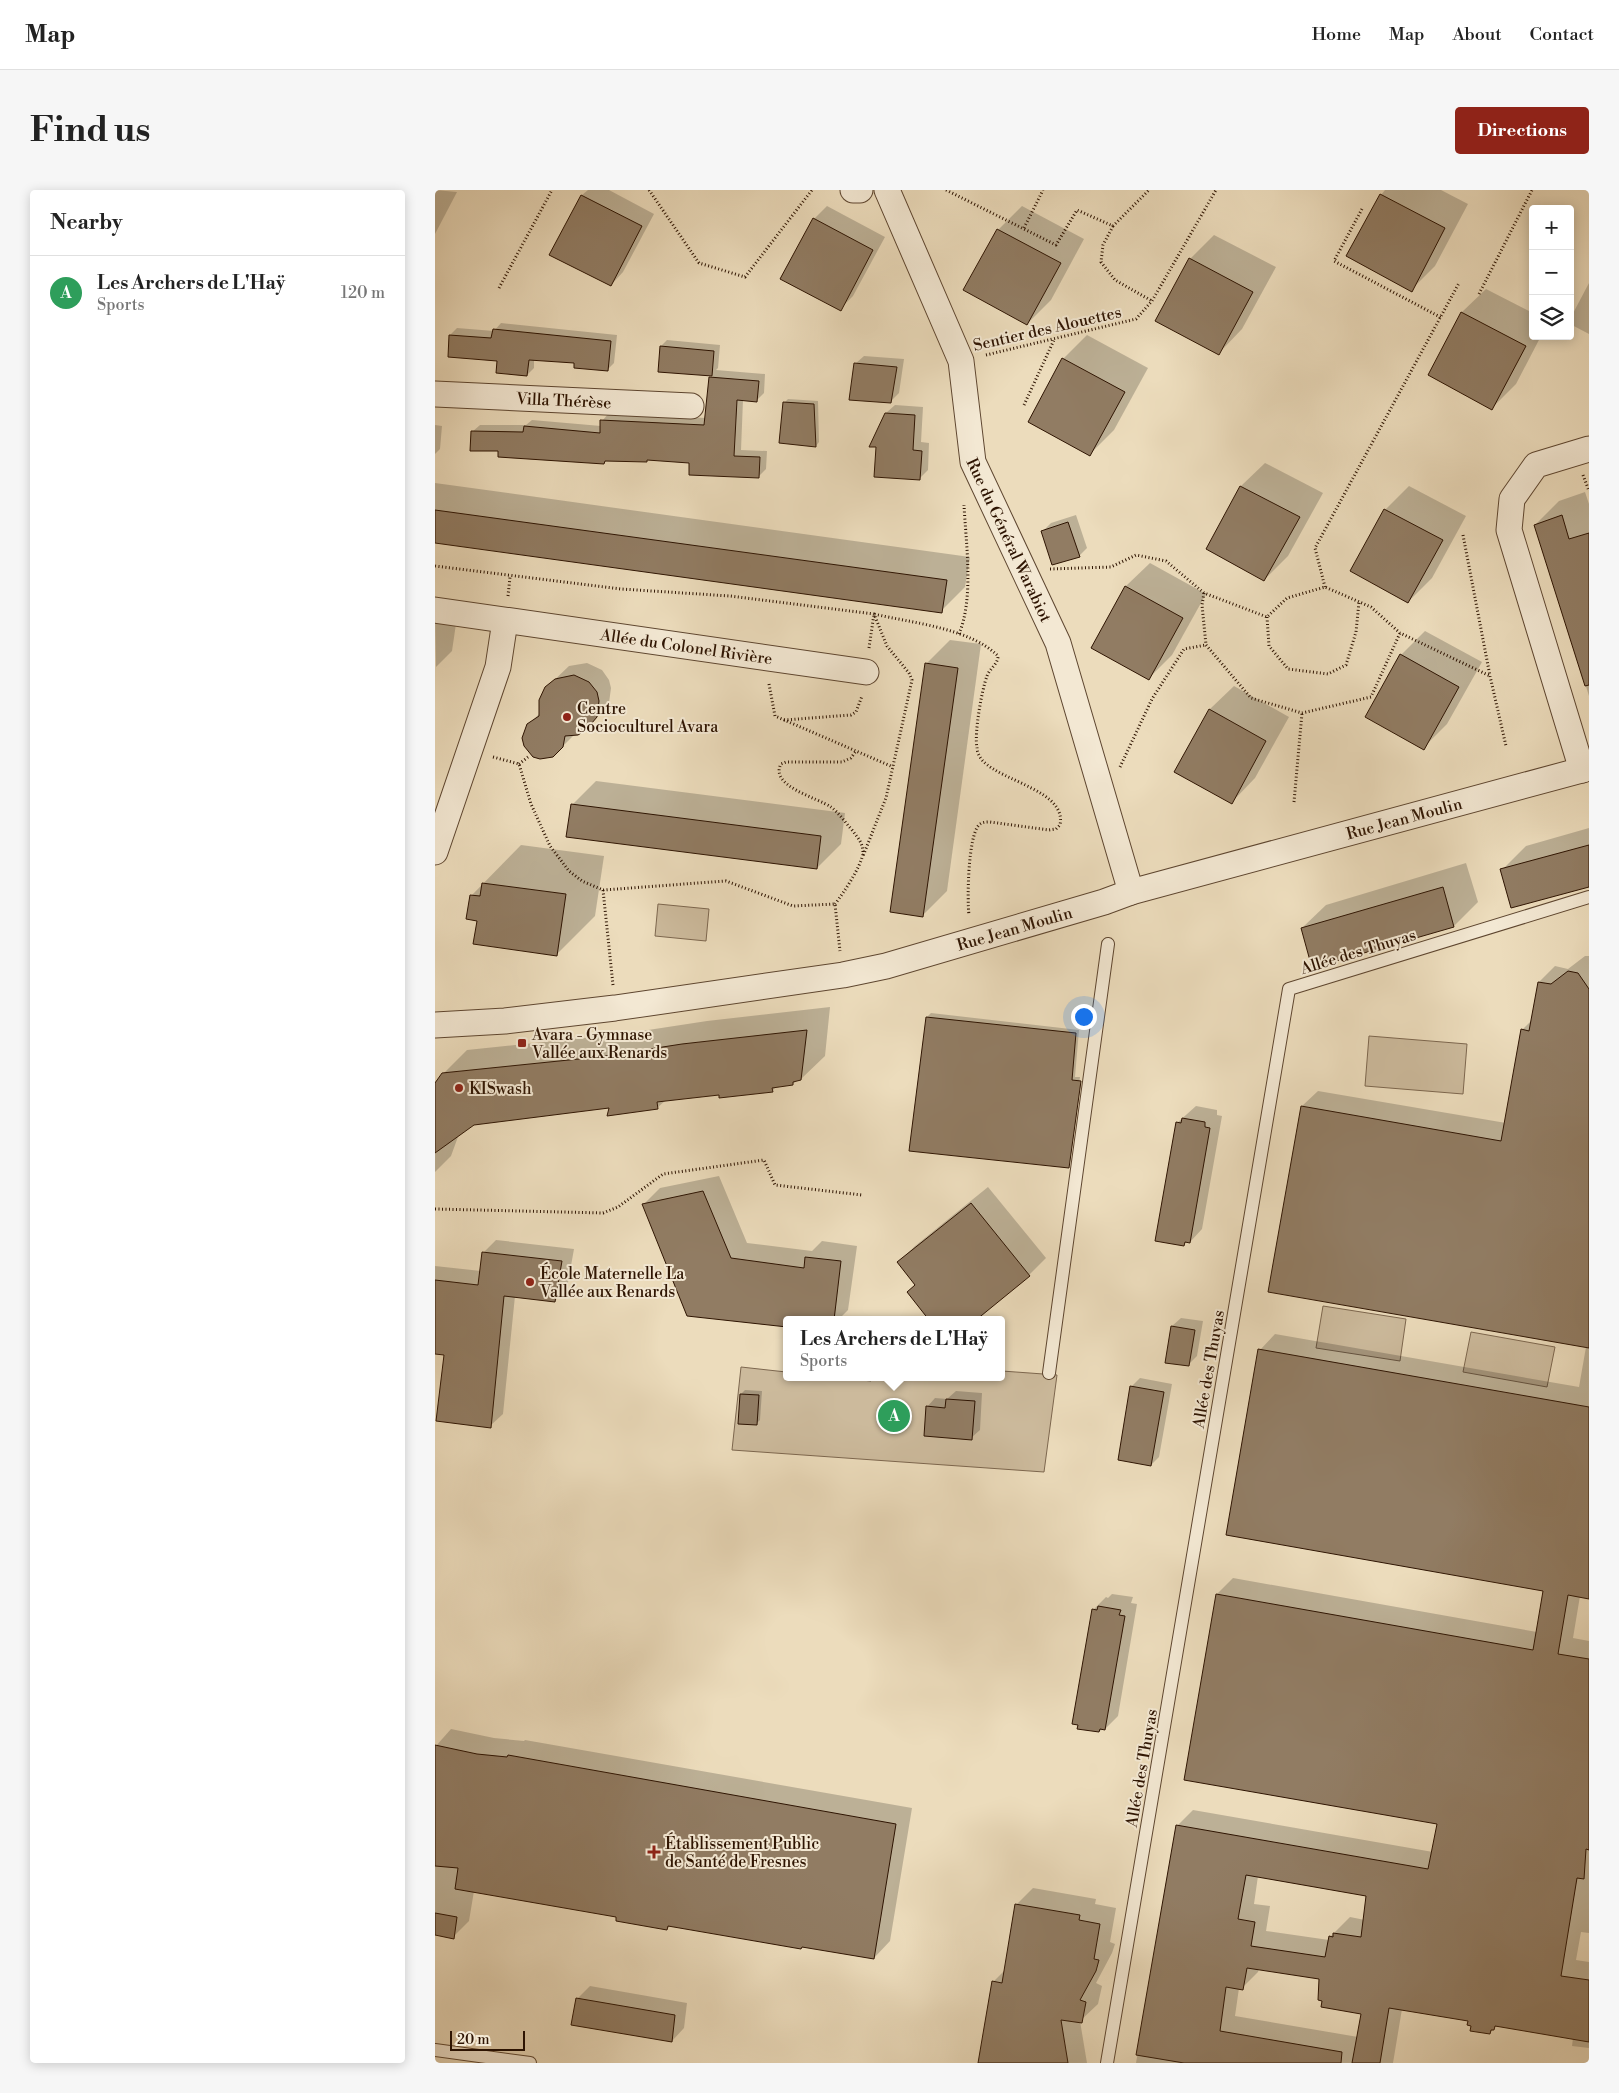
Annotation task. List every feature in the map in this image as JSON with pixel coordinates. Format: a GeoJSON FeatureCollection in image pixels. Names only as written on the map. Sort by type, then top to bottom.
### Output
{"type":"FeatureCollection","features":[{"type":"Feature","properties":{"kind":"street"},"geometry":{"type":"LineString","coordinates":[[853,190],[860,190]]}},
{"type":"Feature","properties":{"kind":"street","name":"Rue du Général Warabiot"},"geometry":{"type":"LineString","coordinates":[[887,190],[961,361],[973,462],[1058,643],[1131,892]]}},
{"type":"Feature","properties":{"kind":"street","name":"Villa Thérèse"},"geometry":{"type":"LineString","coordinates":[[435,394],[691,406]]}},
{"type":"Feature","properties":{"kind":"street"},"geometry":{"type":"LineString","coordinates":[[1585,769],[1509,530],[1512,499],[1536,465],[1589,448]]}},
{"type":"Feature","properties":{"kind":"street","name":"Allée du Colonel Rivière"},"geometry":{"type":"LineString","coordinates":[[435,610],[866,672]]}},
{"type":"Feature","properties":{"kind":"street"},"geometry":{"type":"LineString","coordinates":[[435,852],[498,667],[505,621]]}},
{"type":"Feature","properties":{"kind":"street","name":"Rue Jean Moulin"},"geometry":{"type":"LineString","coordinates":[[435,1025],[505,1021],[615,1008],[843,975],[886,966],[1131,892],[1585,769]]}},
{"type":"Feature","properties":{"kind":"lane","name":"Allée des Thuyas"},"geometry":{"type":"LineString","coordinates":[[1107,2063],[1289,989],[1589,897]]}},
{"type":"Feature","properties":{"kind":"lane"},"geometry":{"type":"LineString","coordinates":[[1049,1373],[1108,944]]}},
{"type":"Feature","properties":{"kind":"lane"},"geometry":{"type":"LineString","coordinates":[[435,2050],[530,2063]]}},
{"type":"Feature","properties":{"kind":"path"},"geometry":{"type":"LineString","coordinates":[[499,288],[552,190]]}},
{"type":"Feature","properties":{"kind":"path"},"geometry":{"type":"LineString","coordinates":[[649,190],[699,263],[745,277],[812,190]]}},
{"type":"Feature","properties":{"kind":"path"},"geometry":{"type":"LineString","coordinates":[[946,190],[1056,245],[1077,210],[1113,226]]}},
{"type":"Feature","properties":{"kind":"path"},"geometry":{"type":"LineString","coordinates":[[1023,228],[1043,190]]}},
{"type":"Feature","properties":{"kind":"path"},"geometry":{"type":"LineString","coordinates":[[1149,190],[1113,226],[1103,245],[1101,262],[1115,280],[1152,302]]}},
{"type":"Feature","properties":{"kind":"path","name":"Sentier des Alouettes"},"geometry":{"type":"LineString","coordinates":[[961,361],[1136,319],[1152,302],[1216,190]]}},
{"type":"Feature","properties":{"kind":"path"},"geometry":{"type":"LineString","coordinates":[[1479,294],[1532,190]]}},
{"type":"Feature","properties":{"kind":"path"},"geometry":{"type":"LineString","coordinates":[[1362,209],[1334,261],[1442,318]]}},
{"type":"Feature","properties":{"kind":"path"},"geometry":{"type":"LineString","coordinates":[[1325,587],[1315,548],[1442,318],[1459,283]]}},
{"type":"Feature","properties":{"kind":"path"},"geometry":{"type":"LineString","coordinates":[[1024,405],[1054,340]]}},
{"type":"Feature","properties":{"kind":"path"},"geometry":{"type":"LineString","coordinates":[[959,634],[964,618],[967,588],[964,502]]}},
{"type":"Feature","properties":{"kind":"path"},"geometry":{"type":"LineString","coordinates":[[1463,535],[1490,676],[1506,746]]}},
{"type":"Feature","properties":{"kind":"path"},"geometry":{"type":"LineString","coordinates":[[1024,570],[1111,567],[1137,555],[1166,561],[1204,593],[1267,617]]}},
{"type":"Feature","properties":{"kind":"path"},"geometry":{"type":"LineString","coordinates":[[435,566],[621,589],[730,596],[874,614],[887,646],[909,673],[911,680],[886,798],[863,856],[844,892],[835,904],[843,975]]}},
{"type":"Feature","properties":{"kind":"path"},"geometry":{"type":"LineString","coordinates":[[1267,617],[1287,598],[1325,587],[1371,607],[1400,633],[1490,676]]}},
{"type":"Feature","properties":{"kind":"path"},"geometry":{"type":"LineString","coordinates":[[1204,593],[1202,606],[1207,644],[1251,698],[1302,713],[1371,697],[1400,633]]}},
{"type":"Feature","properties":{"kind":"path"},"geometry":{"type":"LineString","coordinates":[[1267,617],[1269,646],[1288,669],[1328,674],[1346,665],[1356,632],[1359,602]]}},
{"type":"Feature","properties":{"kind":"path"},"geometry":{"type":"LineString","coordinates":[[1104,801],[1151,699],[1184,648],[1207,644]]}},
{"type":"Feature","properties":{"kind":"path"},"geometry":{"type":"LineString","coordinates":[[765,656],[775,716],[893,768]]}},
{"type":"Feature","properties":{"kind":"path"},"geometry":{"type":"LineString","coordinates":[[972,941],[968,910],[968,886],[975,832],[978,826],[983,822],[990,822],[1049,830],[1056,829],[1060,825],[1061,819],[1061,813],[1052,800],[999,773],[983,761],[979,754],[976,741],[984,688],[987,675],[996,663],[998,656]]}},
{"type":"Feature","properties":{"kind":"path"},"geometry":{"type":"LineString","coordinates":[[1294,802],[1302,713]]}},
{"type":"Feature","properties":{"kind":"path"},"geometry":{"type":"LineString","coordinates":[[471,749],[519,764]]}},
{"type":"Feature","properties":{"kind":"path"},"geometry":{"type":"LineString","coordinates":[[856,751],[851,758],[842,762],[785,762],[781,764],[779,772],[780,777],[790,787],[833,808],[862,844],[863,856]]}},
{"type":"Feature","properties":{"kind":"path"},"geometry":{"type":"LineString","coordinates":[[519,764],[528,757]]}},
{"type":"Feature","properties":{"kind":"path"},"geometry":{"type":"LineString","coordinates":[[519,764],[531,804],[550,846],[569,871],[582,881],[603,890],[726,881],[793,906],[835,904]]}},
{"type":"Feature","properties":{"kind":"path"},"geometry":{"type":"LineString","coordinates":[[603,890],[615,1008]]}},
{"type":"Feature","properties":{"kind":"path"},"geometry":{"type":"LineString","coordinates":[[435,1209],[603,1213],[618,1207],[663,1174],[764,1160],[775,1185],[862,1195]]}},
{"type":"Feature","properties":{"kind":"shaded area"},"geometry":{"type":"Polygon","coordinates":[[[658,904],[709,909],[706,941],[655,936],[658,904]]]}},
{"type":"Feature","properties":{"kind":"shaded area"},"geometry":{"type":"Polygon","coordinates":[[[1369,1036],[1467,1044],[1463,1094],[1365,1086],[1369,1036]]]}},
{"type":"Feature","properties":{"kind":"shaded area"},"geometry":{"type":"Polygon","coordinates":[[[1323,1306],[1406,1319],[1400,1361],[1316,1348],[1323,1306]]]}},
{"type":"Feature","properties":{"kind":"shaded area"},"geometry":{"type":"Polygon","coordinates":[[[1471,1332],[1555,1347],[1547,1387],[1463,1372],[1471,1332]]]}},
{"type":"Feature","properties":{"kind":"shaded area"},"geometry":{"type":"Polygon","coordinates":[[[741,1367],[783,1372],[783,1381],[1005,1381],[1005,1371],[1057,1375],[1044,1472],[732,1450],[741,1367]]]}},
{"type":"Feature","properties":{"kind":"building"},"geometry":{"type":"Polygon","coordinates":[[[1380,194],[1445,228],[1412,292],[1346,256],[1380,194]]]}},
{"type":"Feature","properties":{"kind":"building"},"geometry":{"type":"Polygon","coordinates":[[[581,195],[642,226],[611,286],[549,255],[581,195]]]}},
{"type":"Feature","properties":{"kind":"building"},"geometry":{"type":"Polygon","coordinates":[[[813,218],[873,250],[841,311],[780,279],[813,218]]]}},
{"type":"Feature","properties":{"kind":"building"},"geometry":{"type":"Polygon","coordinates":[[[997,229],[1061,263],[1027,325],[963,290],[997,229]]]}},
{"type":"Feature","properties":{"kind":"building"},"geometry":{"type":"Polygon","coordinates":[[[1189,258],[1253,292],[1219,355],[1155,321],[1189,258]]]}},
{"type":"Feature","properties":{"kind":"building"},"geometry":{"type":"Polygon","coordinates":[[[1461,312],[1526,346],[1492,410],[1428,375],[1461,312]]]}},
{"type":"Feature","properties":{"kind":"building"},"geometry":{"type":"Polygon","coordinates":[[[493,329],[611,341],[608,371],[574,368],[574,363],[529,360],[527,376],[496,373],[497,361],[448,357],[449,335],[491,338],[493,329]]]}},
{"type":"Feature","properties":{"kind":"building"},"geometry":{"type":"Polygon","coordinates":[[[660,346],[714,351],[712,376],[658,372],[660,346]]]}},
{"type":"Feature","properties":{"kind":"building"},"geometry":{"type":"Polygon","coordinates":[[[1062,358],[1125,392],[1090,456],[1028,422],[1062,358]]]}},
{"type":"Feature","properties":{"kind":"building"},"geometry":{"type":"Polygon","coordinates":[[[854,363],[897,367],[891,403],[849,400],[854,363]]]}},
{"type":"Feature","properties":{"kind":"building"},"geometry":{"type":"Polygon","coordinates":[[[709,377],[759,381],[757,402],[737,400],[734,456],[760,457],[759,478],[689,475],[689,463],[647,460],[647,462],[605,461],[604,464],[498,457],[498,451],[470,451],[471,431],[523,432],[524,426],[600,433],[600,420],[704,425],[709,377]]]}},
{"type":"Feature","properties":{"kind":"building"},"geometry":{"type":"Polygon","coordinates":[[[783,402],[814,404],[816,447],[779,443],[783,402]]]}},
{"type":"Feature","properties":{"kind":"building"},"geometry":{"type":"Polygon","coordinates":[[[885,413],[915,415],[913,450],[922,451],[920,480],[874,477],[876,447],[869,447],[885,413]]]}},
{"type":"Feature","properties":{"kind":"building"},"geometry":{"type":"Polygon","coordinates":[[[1240,486],[1300,517],[1264,581],[1206,549],[1240,486]]]}},
{"type":"Feature","properties":{"kind":"building"},"geometry":{"type":"Polygon","coordinates":[[[1384,509],[1443,540],[1408,603],[1350,571],[1384,509]]]}},
{"type":"Feature","properties":{"kind":"building"},"geometry":{"type":"Polygon","coordinates":[[[435,510],[947,580],[942,613],[435,543],[435,510]]]}},
{"type":"Feature","properties":{"kind":"building"},"geometry":{"type":"Polygon","coordinates":[[[1562,515],[1569,539],[1589,533],[1589,685],[1585,686],[1534,525],[1562,515]]]}},
{"type":"Feature","properties":{"kind":"building"},"geometry":{"type":"Polygon","coordinates":[[[1068,522],[1080,557],[1052,565],[1041,531],[1068,522]]]}},
{"type":"Feature","properties":{"kind":"building"},"geometry":{"type":"Polygon","coordinates":[[[1125,586],[1183,618],[1149,680],[1091,648],[1125,586]]]}},
{"type":"Feature","properties":{"kind":"building"},"geometry":{"type":"Polygon","coordinates":[[[1400,654],[1459,687],[1424,750],[1365,717],[1400,654]]]}},
{"type":"Feature","properties":{"kind":"building"},"geometry":{"type":"Polygon","coordinates":[[[925,663],[958,668],[923,917],[890,912],[925,663]]]}},
{"type":"Feature","properties":{"kind":"building","name":"Centre Socioculturel Avara"},"geometry":{"type":"Polygon","coordinates":[[[574,675],[589,682],[597,692],[599,701],[597,717],[586,730],[578,735],[565,736],[563,747],[553,757],[540,759],[533,757],[524,746],[522,738],[527,724],[539,716],[539,700],[545,687],[555,679],[574,675]]]}},
{"type":"Feature","properties":{"kind":"building"},"geometry":{"type":"Polygon","coordinates":[[[1209,709],[1266,741],[1232,804],[1174,772],[1209,709]]]}},
{"type":"Feature","properties":{"kind":"building"},"geometry":{"type":"Polygon","coordinates":[[[571,804],[821,836],[817,869],[566,837],[571,804]]]}},
{"type":"Feature","properties":{"kind":"building"},"geometry":{"type":"Polygon","coordinates":[[[1589,845],[1589,887],[1511,908],[1500,869],[1589,845]]]}},
{"type":"Feature","properties":{"kind":"building"},"geometry":{"type":"Polygon","coordinates":[[[482,883],[566,894],[557,956],[473,944],[477,921],[466,919],[470,895],[480,896],[482,883]]]}},
{"type":"Feature","properties":{"kind":"building"},"geometry":{"type":"Polygon","coordinates":[[[1443,887],[1454,927],[1312,968],[1301,928],[1443,887]]]}},
{"type":"Feature","properties":{"kind":"building"},"geometry":{"type":"Polygon","coordinates":[[[1568,971],[1578,973],[1589,989],[1589,1348],[1268,1292],[1301,1106],[1501,1141],[1521,1029],[1529,1031],[1538,982],[1551,984],[1568,971]]]}},
{"type":"Feature","properties":{"kind":"building"},"geometry":{"type":"Polygon","coordinates":[[[926,1017],[1076,1033],[1072,1080],[1081,1081],[1069,1168],[909,1151],[926,1017]]]}},
{"type":"Feature","properties":{"kind":"building"},"geometry":{"type":"Polygon","coordinates":[[[807,1030],[801,1080],[793,1082],[793,1085],[772,1088],[773,1092],[719,1098],[719,1095],[657,1102],[658,1109],[607,1116],[609,1108],[474,1125],[435,1153],[435,1083],[442,1073],[598,1057],[682,1044],[807,1030]]]}},
{"type":"Feature","properties":{"kind":"building"},"geometry":{"type":"Polygon","coordinates":[[[1182,1118],[1205,1122],[1205,1127],[1210,1128],[1190,1243],[1185,1242],[1184,1246],[1155,1241],[1176,1122],[1181,1123],[1182,1118]]]}},
{"type":"Feature","properties":{"kind":"building"},"geometry":{"type":"Polygon","coordinates":[[[703,1191],[731,1258],[804,1268],[805,1257],[841,1261],[834,1316],[783,1316],[783,1327],[687,1316],[642,1204],[703,1191]]]}},
{"type":"Feature","properties":{"kind":"building"},"geometry":{"type":"Polygon","coordinates":[[[971,1203],[1030,1276],[981,1316],[926,1316],[907,1292],[915,1285],[897,1262],[971,1203]]]}},
{"type":"Feature","properties":{"kind":"building"},"geometry":{"type":"Polygon","coordinates":[[[482,1252],[562,1261],[555,1302],[504,1296],[491,1428],[436,1421],[444,1355],[435,1354],[435,1280],[478,1285],[482,1252]]]}},
{"type":"Feature","properties":{"kind":"building"},"geometry":{"type":"Polygon","coordinates":[[[1171,1326],[1195,1330],[1189,1366],[1165,1363],[1171,1326]]]}},
{"type":"Feature","properties":{"kind":"building"},"geometry":{"type":"Polygon","coordinates":[[[1258,1349],[1589,1407],[1589,1599],[1568,1595],[1558,1654],[1589,1659],[1589,1850],[1586,1849],[1584,1879],[1577,1878],[1561,1976],[1589,1980],[1589,2042],[1495,2026],[1490,2034],[1470,2031],[1471,2026],[1467,2025],[1468,2021],[1389,2008],[1380,2063],[1352,2063],[1361,2014],[1321,2007],[1322,2001],[1318,2000],[1319,1979],[1247,1968],[1243,1990],[1226,1987],[1220,2031],[1342,2052],[1341,2063],[1184,2063],[1136,2055],[1176,1825],[1428,1869],[1437,1824],[1184,1780],[1216,1594],[1533,1650],[1543,1591],[1226,1535],[1258,1349]],[[1246,1875],[1238,1919],[1255,1922],[1251,1946],[1325,1957],[1329,1936],[1333,1937],[1333,1933],[1361,1937],[1366,1896],[1246,1875]]]}},
{"type":"Feature","properties":{"kind":"building"},"geometry":{"type":"Polygon","coordinates":[[[1130,1386],[1164,1392],[1151,1466],[1118,1460],[1130,1386]]]}},
{"type":"Feature","properties":{"kind":"building"},"geometry":{"type":"Polygon","coordinates":[[[740,1394],[759,1395],[757,1425],[738,1424],[740,1394]]]}},
{"type":"Feature","properties":{"kind":"building"},"geometry":{"type":"Polygon","coordinates":[[[946,1399],[975,1401],[972,1440],[924,1436],[926,1406],[945,1408],[946,1399]]]}},
{"type":"Feature","properties":{"kind":"building"},"geometry":{"type":"Polygon","coordinates":[[[1098,1606],[1121,1610],[1119,1615],[1125,1616],[1105,1730],[1100,1729],[1099,1732],[1077,1729],[1078,1725],[1072,1724],[1092,1609],[1097,1610],[1098,1606]]]}},
{"type":"Feature","properties":{"kind":"building","name":"Établissement Public de Santé de Fresnes"},"geometry":{"type":"Polygon","coordinates":[[[435,1745],[477,1754],[507,1757],[508,1755],[896,1824],[874,1959],[802,1947],[801,1949],[668,1926],[667,1930],[616,1921],[616,1917],[455,1889],[458,1868],[435,1866],[435,1745]]]}},
{"type":"Feature","properties":{"kind":"building"},"geometry":{"type":"Polygon","coordinates":[[[1015,1904],[1080,1915],[1079,1920],[1100,1924],[1094,1959],[1099,1960],[1096,1971],[1080,2000],[1086,2002],[1082,2023],[1061,2020],[1068,2063],[978,2063],[992,1981],[1002,1983],[1015,1904]]]}},
{"type":"Feature","properties":{"kind":"building"},"geometry":{"type":"Polygon","coordinates":[[[435,1913],[457,1917],[454,1939],[435,1935],[435,1913]]]}},
{"type":"Feature","properties":{"kind":"building"},"geometry":{"type":"Polygon","coordinates":[[[576,1998],[675,2015],[672,2042],[571,2025],[576,1998]]]}},
{"type":"Feature","properties":{"kind":"place","name":"Centre Socioculturel Avara"},"geometry":{"type":"Point","coordinates":[567,717]}},
{"type":"Feature","properties":{"kind":"place","name":"Avara - Gymnase Vallée aux Renards"},"geometry":{"type":"Point","coordinates":[522,1043]}},
{"type":"Feature","properties":{"kind":"place","name":"KISwash"},"geometry":{"type":"Point","coordinates":[459,1088]}},
{"type":"Feature","properties":{"kind":"place","name":"École Maternelle La Vallée aux Renards"},"geometry":{"type":"Point","coordinates":[530,1282]}},
{"type":"Feature","properties":{"kind":"place","name":"Les Archers de L'Haÿ"},"geometry":{"type":"Point","coordinates":[894,1416]}},
{"type":"Feature","properties":{"kind":"place","name":"Établissement Public de Santé de Fresnes"},"geometry":{"type":"Point","coordinates":[654,1852]}}]}
